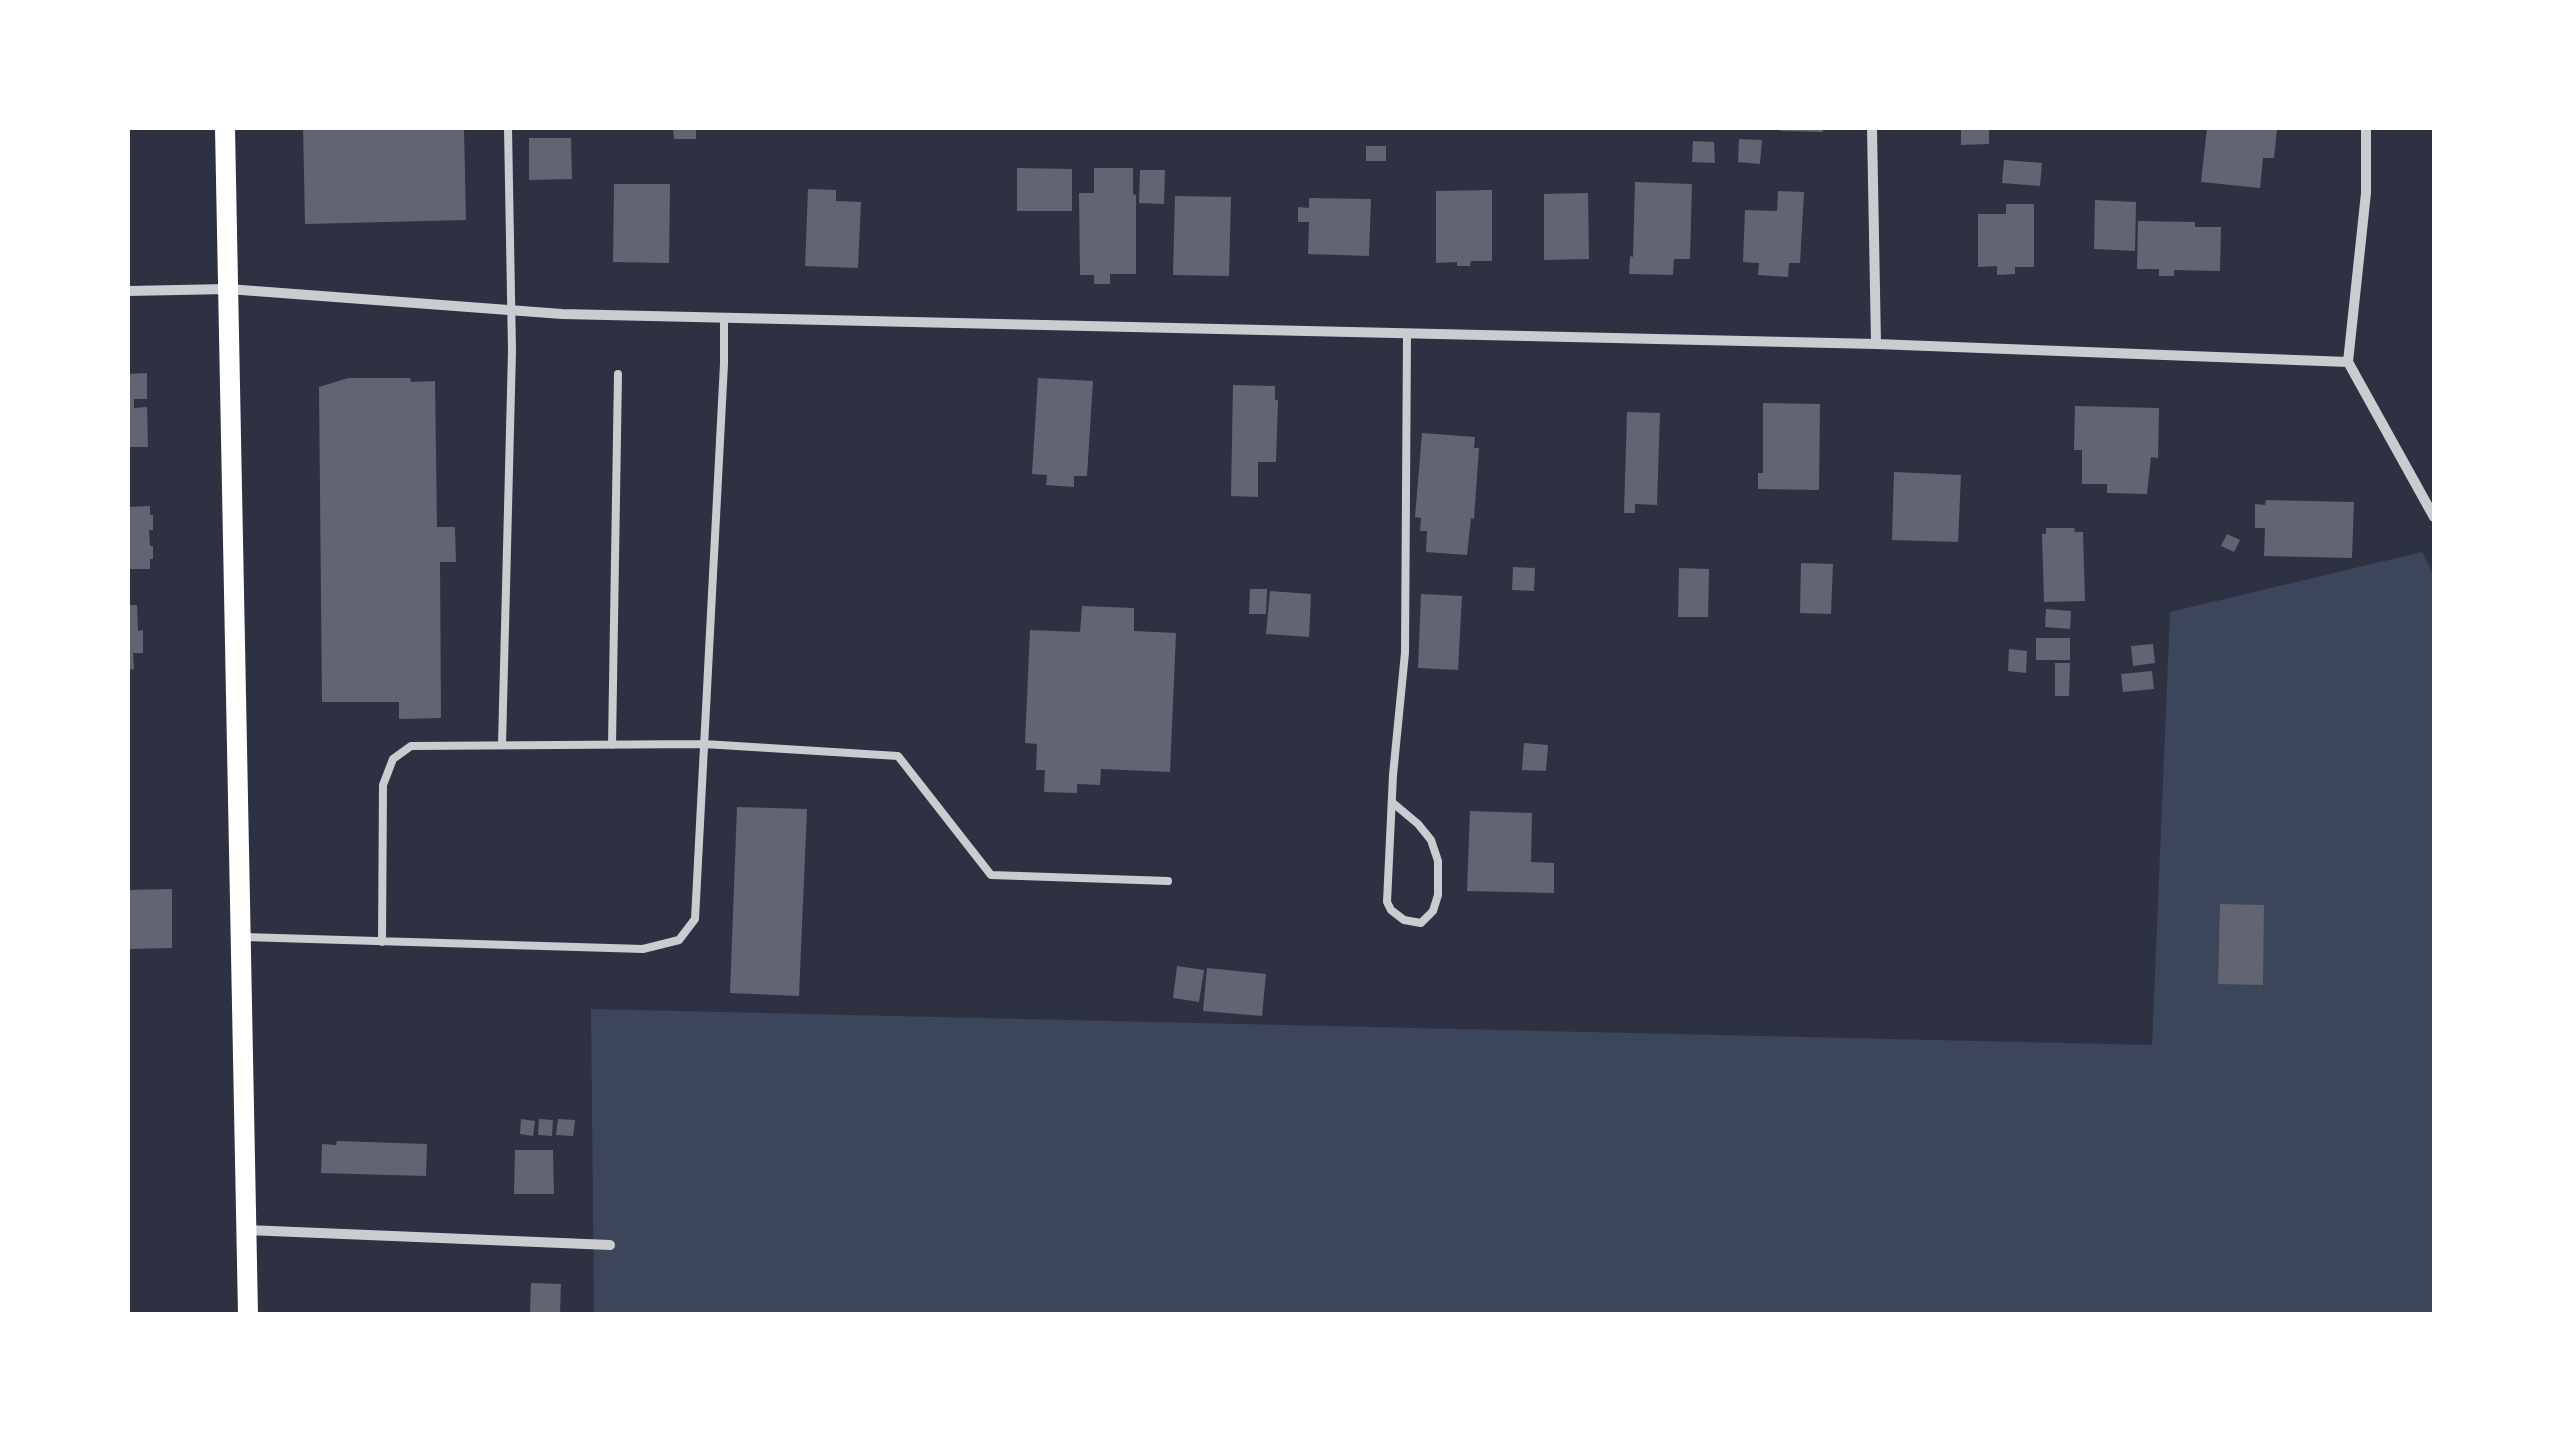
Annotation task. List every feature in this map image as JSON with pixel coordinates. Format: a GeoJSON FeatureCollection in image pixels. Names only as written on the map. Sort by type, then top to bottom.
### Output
{"type":"FeatureCollection","features":[{"type":"Feature","properties":{"kind":"main road"},"geometry":{"type":"LineString","coordinates":[[225,128],[248,1314]]}},
{"type":"Feature","properties":{"kind":"street"},"geometry":{"type":"LineString","coordinates":[[1872,128],[1876,344]]}},
{"type":"Feature","properties":{"kind":"street"},"geometry":{"type":"LineString","coordinates":[[2366,128],[2366,193],[2348,362],[2434,518]]}},
{"type":"Feature","properties":{"kind":"street"},"geometry":{"type":"LineString","coordinates":[[128,291],[228,290],[512,310],[724,318],[1876,344],[2348,362]]}},
{"type":"Feature","properties":{"kind":"street"},"geometry":{"type":"LineString","coordinates":[[247,1230],[610,1245]]}},
{"type":"Feature","properties":{"kind":"lane"},"geometry":{"type":"LineString","coordinates":[[502,745],[512,310],[508,128]]}},
{"type":"Feature","properties":{"kind":"lane"},"geometry":{"type":"LineString","coordinates":[[241,937],[643,949],[679,940],[695,919],[724,318]]}},
{"type":"Feature","properties":{"kind":"lane"},"geometry":{"type":"LineString","coordinates":[[1393,803],[1431,840],[1438,861],[1438,895],[1433,910],[1422,923],[1404,920],[1387,902],[1393,775],[1405,654],[1406,333]]}},
{"type":"Feature","properties":{"kind":"lane"},"geometry":{"type":"LineString","coordinates":[[612,745],[618,374]]}},
{"type":"Feature","properties":{"kind":"lane"},"geometry":{"type":"LineString","coordinates":[[382,942],[384,786],[393,759],[411,746],[704,744],[898,756],[991,875],[1168,881]]}},
{"type":"Feature","properties":{"kind":"shaded area"},"geometry":{"type":"Polygon","coordinates":[[[2422,552],[2434,575],[2434,1314],[594,1314],[591,1009],[2152,1045],[2170,612],[2422,552]]]}},
{"type":"Feature","properties":{"kind":"building"},"geometry":{"type":"Polygon","coordinates":[[[303,128],[464,128],[466,220],[305,224],[303,128]]]}},
{"type":"Feature","properties":{"kind":"building"},"geometry":{"type":"Polygon","coordinates":[[[673,128],[696,128],[696,139],[674,139],[673,128]]]}},
{"type":"Feature","properties":{"kind":"building"},"geometry":{"type":"Polygon","coordinates":[[[1823,128],[1823,132],[1781,131],[1823,128]]]}},
{"type":"Feature","properties":{"kind":"building"},"geometry":{"type":"Polygon","coordinates":[[[1961,128],[1989,128],[1989,144],[1961,145],[1961,128]]]}},
{"type":"Feature","properties":{"kind":"building"},"geometry":{"type":"Polygon","coordinates":[[[2207,128],[2277,130],[2274,158],[2263,158],[2260,188],[2201,182],[2207,128]]]}},
{"type":"Feature","properties":{"kind":"building"},"geometry":{"type":"Polygon","coordinates":[[[529,138],[571,138],[572,179],[529,180],[529,138]]]}},
{"type":"Feature","properties":{"kind":"building"},"geometry":{"type":"Polygon","coordinates":[[[1739,139],[1762,140],[1760,164],[1738,162],[1739,139]]]}},
{"type":"Feature","properties":{"kind":"building"},"geometry":{"type":"Polygon","coordinates":[[[1693,141],[1714,142],[1715,163],[1692,162],[1693,141]]]}},
{"type":"Feature","properties":{"kind":"building"},"geometry":{"type":"Polygon","coordinates":[[[1366,146],[1386,146],[1386,161],[1366,161],[1366,146]]]}},
{"type":"Feature","properties":{"kind":"building"},"geometry":{"type":"Polygon","coordinates":[[[2004,160],[2042,163],[2040,186],[2002,183],[2004,160]]]}},
{"type":"Feature","properties":{"kind":"building"},"geometry":{"type":"Polygon","coordinates":[[[1017,168],[1072,169],[1072,211],[1017,211],[1017,168]]]}},
{"type":"Feature","properties":{"kind":"building"},"geometry":{"type":"Polygon","coordinates":[[[1094,168],[1133,168],[1136,274],[1110,274],[1110,284],[1094,284],[1094,275],[1080,275],[1079,193],[1094,193],[1094,168]]]}},
{"type":"Feature","properties":{"kind":"building"},"geometry":{"type":"Polygon","coordinates":[[[1140,170],[1165,170],[1164,204],[1139,203],[1140,170]]]}},
{"type":"Feature","properties":{"kind":"building"},"geometry":{"type":"Polygon","coordinates":[[[1635,182],[1692,184],[1690,259],[1674,259],[1673,275],[1629,274],[1635,182]]]}},
{"type":"Feature","properties":{"kind":"building"},"geometry":{"type":"Polygon","coordinates":[[[614,184],[670,184],[669,263],[613,262],[614,184]]]}},
{"type":"Feature","properties":{"kind":"building"},"geometry":{"type":"Polygon","coordinates":[[[808,189],[836,190],[836,201],[861,202],[858,268],[805,266],[808,189]]]}},
{"type":"Feature","properties":{"kind":"building"},"geometry":{"type":"Polygon","coordinates":[[[1492,190],[1492,261],[1471,261],[1470,266],[1436,263],[1436,191],[1492,190]]]}},
{"type":"Feature","properties":{"kind":"building"},"geometry":{"type":"Polygon","coordinates":[[[1778,191],[1804,192],[1800,263],[1789,263],[1788,277],[1758,275],[1759,263],[1743,262],[1745,210],[1777,211],[1778,191]]]}},
{"type":"Feature","properties":{"kind":"building"},"geometry":{"type":"Polygon","coordinates":[[[1588,193],[1589,259],[1544,260],[1544,194],[1588,193]]]}},
{"type":"Feature","properties":{"kind":"building"},"geometry":{"type":"Polygon","coordinates":[[[1175,196],[1231,197],[1229,276],[1173,275],[1175,196]]]}},
{"type":"Feature","properties":{"kind":"building"},"geometry":{"type":"Polygon","coordinates":[[[1309,198],[1371,199],[1369,256],[1308,254],[1309,222],[1298,222],[1298,207],[1309,208],[1309,198]]]}},
{"type":"Feature","properties":{"kind":"building"},"geometry":{"type":"Polygon","coordinates":[[[2095,200],[2136,202],[2135,251],[2094,249],[2095,200]]]}},
{"type":"Feature","properties":{"kind":"building"},"geometry":{"type":"Polygon","coordinates":[[[2006,204],[2034,204],[2034,267],[2015,267],[2015,274],[1997,275],[1997,266],[1978,267],[1978,214],[2006,214],[2006,204]]]}},
{"type":"Feature","properties":{"kind":"building"},"geometry":{"type":"Polygon","coordinates":[[[2138,221],[2195,222],[2195,227],[2221,227],[2220,271],[2174,270],[2174,276],[2159,276],[2159,269],[2137,269],[2138,221]]]}},
{"type":"Feature","properties":{"kind":"building"},"geometry":{"type":"Polygon","coordinates":[[[147,373],[147,399],[134,399],[134,408],[147,407],[148,447],[128,447],[128,374],[147,373]]]}},
{"type":"Feature","properties":{"kind":"building"},"geometry":{"type":"Polygon","coordinates":[[[348,378],[435,381],[437,527],[455,527],[456,562],[440,562],[441,718],[399,719],[399,702],[322,702],[319,387],[348,378]]]}},
{"type":"Feature","properties":{"kind":"building"},"geometry":{"type":"Polygon","coordinates":[[[1038,378],[1093,381],[1087,476],[1074,476],[1074,487],[1046,485],[1047,475],[1032,474],[1038,378]]]}},
{"type":"Feature","properties":{"kind":"building"},"geometry":{"type":"Polygon","coordinates":[[[1233,385],[1275,386],[1276,462],[1258,462],[1258,497],[1231,496],[1233,385]]]}},
{"type":"Feature","properties":{"kind":"building"},"geometry":{"type":"Polygon","coordinates":[[[1763,403],[1820,404],[1819,490],[1758,489],[1758,473],[1763,473],[1763,403]]]}},
{"type":"Feature","properties":{"kind":"building"},"geometry":{"type":"Polygon","coordinates":[[[2075,406],[2159,408],[2158,458],[2151,457],[2147,494],[2107,493],[2107,484],[2082,484],[2082,450],[2074,450],[2075,406]]]}},
{"type":"Feature","properties":{"kind":"building"},"geometry":{"type":"Polygon","coordinates":[[[1627,412],[1660,413],[1657,505],[1635,504],[1635,513],[1624,513],[1627,412]]]}},
{"type":"Feature","properties":{"kind":"building"},"geometry":{"type":"Polygon","coordinates":[[[1422,433],[1475,437],[1474,448],[1479,448],[1467,555],[1426,552],[1427,531],[1420,531],[1421,518],[1415,517],[1422,433]]]}},
{"type":"Feature","properties":{"kind":"building"},"geometry":{"type":"Polygon","coordinates":[[[1894,472],[1961,475],[1958,542],[1892,540],[1894,472]]]}},
{"type":"Feature","properties":{"kind":"building"},"geometry":{"type":"Polygon","coordinates":[[[2266,500],[2354,502],[2352,558],[2264,556],[2265,528],[2255,528],[2255,504],[2265,505],[2266,500]]]}},
{"type":"Feature","properties":{"kind":"building"},"geometry":{"type":"Polygon","coordinates":[[[150,506],[150,569],[128,569],[128,507],[150,506]]]}},
{"type":"Feature","properties":{"kind":"building"},"geometry":{"type":"Polygon","coordinates":[[[2046,528],[2074,528],[2075,532],[2083,532],[2085,601],[2044,602],[2042,534],[2046,534],[2046,528]]]}},
{"type":"Feature","properties":{"kind":"building"},"geometry":{"type":"Polygon","coordinates":[[[2227,534],[2240,540],[2234,552],[2221,546],[2227,534]]]}},
{"type":"Feature","properties":{"kind":"building"},"geometry":{"type":"Polygon","coordinates":[[[1801,563],[1833,564],[1831,614],[1800,613],[1801,563]]]}},
{"type":"Feature","properties":{"kind":"building"},"geometry":{"type":"Polygon","coordinates":[[[1513,567],[1535,568],[1534,591],[1512,590],[1513,567]]]}},
{"type":"Feature","properties":{"kind":"building"},"geometry":{"type":"Polygon","coordinates":[[[1679,568],[1709,569],[1708,617],[1678,617],[1679,568]]]}},
{"type":"Feature","properties":{"kind":"building"},"geometry":{"type":"Polygon","coordinates":[[[1250,589],[1267,589],[1266,614],[1249,614],[1250,589]]]}},
{"type":"Feature","properties":{"kind":"building"},"geometry":{"type":"Polygon","coordinates":[[[1270,591],[1311,594],[1309,637],[1266,634],[1270,591]]]}},
{"type":"Feature","properties":{"kind":"building"},"geometry":{"type":"Polygon","coordinates":[[[1421,594],[1462,596],[1458,670],[1418,668],[1421,594]]]}},
{"type":"Feature","properties":{"kind":"building"},"geometry":{"type":"Polygon","coordinates":[[[128,605],[137,605],[143,653],[133,653],[134,669],[128,670],[128,605]]]}},
{"type":"Feature","properties":{"kind":"building"},"geometry":{"type":"Polygon","coordinates":[[[1082,606],[1134,608],[1134,631],[1176,633],[1170,772],[1101,769],[1100,785],[1077,784],[1077,793],[1044,792],[1045,770],[1036,770],[1037,744],[1025,743],[1030,630],[1080,632],[1082,606]]]}},
{"type":"Feature","properties":{"kind":"building"},"geometry":{"type":"Polygon","coordinates":[[[2046,609],[2071,611],[2070,629],[2045,627],[2046,609]]]}},
{"type":"Feature","properties":{"kind":"building"},"geometry":{"type":"Polygon","coordinates":[[[2036,638],[2070,638],[2070,660],[2036,660],[2036,638]]]}},
{"type":"Feature","properties":{"kind":"building"},"geometry":{"type":"Polygon","coordinates":[[[2153,644],[2155,663],[2133,666],[2131,646],[2153,644]]]}},
{"type":"Feature","properties":{"kind":"building"},"geometry":{"type":"Polygon","coordinates":[[[2009,649],[2027,651],[2026,673],[2008,671],[2009,649]]]}},
{"type":"Feature","properties":{"kind":"building"},"geometry":{"type":"Polygon","coordinates":[[[2055,663],[2070,663],[2069,696],[2055,696],[2055,663]]]}},
{"type":"Feature","properties":{"kind":"building"},"geometry":{"type":"Polygon","coordinates":[[[2152,671],[2154,689],[2123,692],[2121,674],[2152,671]]]}},
{"type":"Feature","properties":{"kind":"building"},"geometry":{"type":"Polygon","coordinates":[[[1524,743],[1548,745],[1546,771],[1522,770],[1524,743]]]}},
{"type":"Feature","properties":{"kind":"building"},"geometry":{"type":"Polygon","coordinates":[[[737,807],[807,809],[799,996],[730,993],[737,807]]]}},
{"type":"Feature","properties":{"kind":"building"},"geometry":{"type":"Polygon","coordinates":[[[1470,811],[1532,813],[1531,862],[1554,863],[1554,893],[1467,891],[1470,811]]]}},
{"type":"Feature","properties":{"kind":"building"},"geometry":{"type":"Polygon","coordinates":[[[172,889],[172,948],[128,949],[128,890],[172,889]]]}},
{"type":"Feature","properties":{"kind":"building"},"geometry":{"type":"Polygon","coordinates":[[[2220,904],[2264,905],[2263,985],[2218,984],[2220,904]]]}},
{"type":"Feature","properties":{"kind":"building"},"geometry":{"type":"Polygon","coordinates":[[[1177,966],[1204,970],[1199,1002],[1173,998],[1177,966]]]}},
{"type":"Feature","properties":{"kind":"building"},"geometry":{"type":"Polygon","coordinates":[[[1207,968],[1266,974],[1262,1016],[1203,1011],[1207,968]]]}},
{"type":"Feature","properties":{"kind":"building"},"geometry":{"type":"Polygon","coordinates":[[[521,1119],[535,1121],[533,1136],[520,1134],[521,1119]]]}},
{"type":"Feature","properties":{"kind":"building"},"geometry":{"type":"Polygon","coordinates":[[[539,1119],[553,1120],[552,1136],[538,1135],[539,1119]]]}},
{"type":"Feature","properties":{"kind":"building"},"geometry":{"type":"Polygon","coordinates":[[[558,1119],[575,1120],[573,1136],[556,1135],[558,1119]]]}},
{"type":"Feature","properties":{"kind":"building"},"geometry":{"type":"Polygon","coordinates":[[[337,1141],[427,1144],[426,1176],[321,1173],[322,1144],[336,1145],[337,1141]]]}},
{"type":"Feature","properties":{"kind":"building"},"geometry":{"type":"Polygon","coordinates":[[[515,1150],[553,1150],[554,1194],[514,1194],[515,1150]]]}},
{"type":"Feature","properties":{"kind":"building"},"geometry":{"type":"Polygon","coordinates":[[[531,1283],[561,1284],[560,1314],[530,1314],[531,1283]]]}}]}
